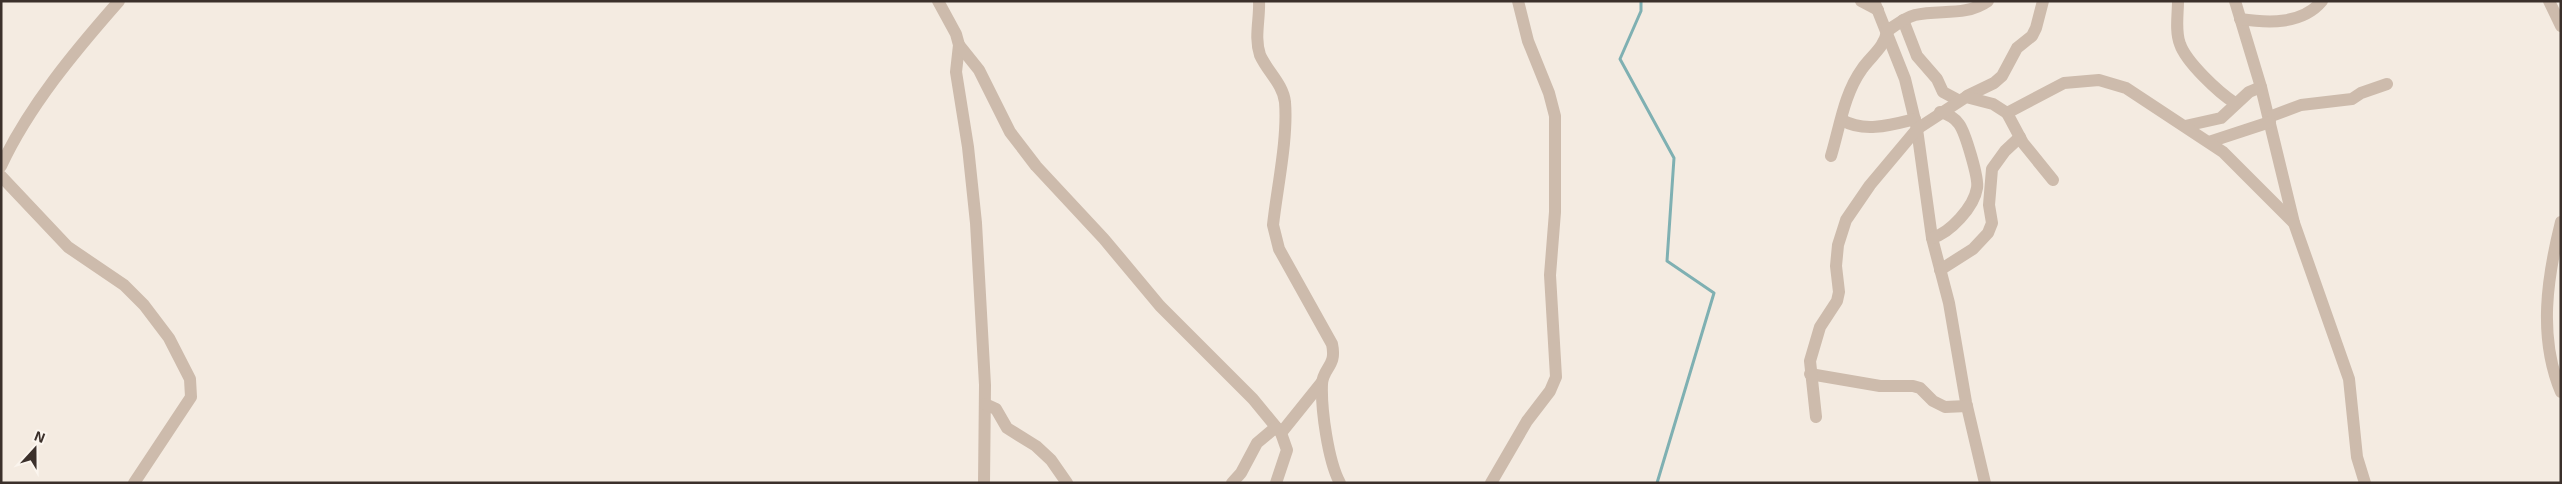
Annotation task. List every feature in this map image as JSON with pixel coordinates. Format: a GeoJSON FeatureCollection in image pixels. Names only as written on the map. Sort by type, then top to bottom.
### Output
{"type":"FeatureCollection","features":[{"type":"Feature","properties":{"kind":"street"},"geometry":{"type":"LineString","coordinates":[[1,166],[13,142],[56,79],[119,1]]}},
{"type":"Feature","properties":{"kind":"street"},"geometry":{"type":"LineString","coordinates":[[938,1],[956,34],[959,45],[956,72],[968,147],[976,222],[984,404],[984,483]]}},
{"type":"Feature","properties":{"kind":"street"},"geometry":{"type":"LineString","coordinates":[[1232,483],[1241,473],[1257,443],[1278,430],[1322,382],[1334,356],[1332,344],[1279,249],[1274,236],[1273,226],[1285,100],[1282,91],[1260,55],[1257,43],[1259,1]]}},
{"type":"Feature","properties":{"kind":"street"},"geometry":{"type":"LineString","coordinates":[[1491,483],[1527,421],[1550,391],[1556,377],[1550,275],[1555,212],[1555,116],[1528,41],[1518,1]]}},
{"type":"Feature","properties":{"kind":"street"},"geometry":{"type":"LineString","coordinates":[[1861,1],[1876,6],[1905,79],[1916,124],[1932,238],[1951,315],[1967,406],[1985,483]]}},
{"type":"Feature","properties":{"kind":"street"},"geometry":{"type":"LineString","coordinates":[[1832,156],[1849,91],[1863,68],[1886,41],[1887,31],[1903,20],[1916,15],[1958,13],[1988,1]]}},
{"type":"Feature","properties":{"kind":"street"},"geometry":{"type":"LineString","coordinates":[[1842,120],[1862,127],[1916,124],[1994,83],[2002,76],[2016,48],[2032,36],[2043,1]]}},
{"type":"Feature","properties":{"kind":"street"},"geometry":{"type":"LineString","coordinates":[[2178,1],[2179,43],[2184,52],[2210,83],[2235,103]]}},
{"type":"Feature","properties":{"kind":"street"},"geometry":{"type":"LineString","coordinates":[[2235,1],[2262,87],[2294,223],[2349,379],[2357,457],[2365,483]]}},
{"type":"Feature","properties":{"kind":"street"},"geometry":{"type":"LineString","coordinates":[[2240,19],[2269,22],[2288,20],[2312,10],[2322,1]]}},
{"type":"Feature","properties":{"kind":"street"},"geometry":{"type":"LineString","coordinates":[[2549,1],[2561,26]]}},
{"type":"Feature","properties":{"kind":"street"},"geometry":{"type":"LineString","coordinates":[[1903,20],[1917,56],[1936,79],[1943,92],[1993,104],[2007,113],[2020,138],[2052,180]]}},
{"type":"Feature","properties":{"kind":"street"},"geometry":{"type":"LineString","coordinates":[[959,45],[979,70],[1010,132],[1036,166],[1104,239],[1160,306],[1241,386],[1278,430],[1287,450],[1276,483]]}},
{"type":"Feature","properties":{"kind":"street"},"geometry":{"type":"LineString","coordinates":[[2007,113],[2064,83],[2099,80],[2126,88],[2222,152],[2294,223]]}},
{"type":"Feature","properties":{"kind":"street"},"geometry":{"type":"LineString","coordinates":[[2209,142],[2270,120],[2300,105],[2352,99],[2361,93],[2387,84]]}},
{"type":"Feature","properties":{"kind":"street"},"geometry":{"type":"LineString","coordinates":[[2185,126],[2221,118],[2249,92],[2262,87]]}},
{"type":"Feature","properties":{"kind":"street"},"geometry":{"type":"LineString","coordinates":[[1932,238],[1941,236],[1966,210],[1977,188],[1977,179],[1962,130],[1952,118],[1940,112]]}},
{"type":"Feature","properties":{"kind":"street"},"geometry":{"type":"LineString","coordinates":[[1816,417],[1810,374],[1815,339],[1837,301],[1839,292],[1837,254],[1841,233],[1846,220],[1870,185],[1916,124]]}},
{"type":"Feature","properties":{"kind":"street"},"geometry":{"type":"LineString","coordinates":[[1940,270],[1973,249],[1988,232],[1992,223],[1989,205],[1992,170],[2005,151],[2020,138]]}},
{"type":"Feature","properties":{"kind":"street"},"geometry":{"type":"LineString","coordinates":[[1,176],[68,247],[124,285],[144,305],[168,338],[190,379],[191,397],[134,483]]}},
{"type":"Feature","properties":{"kind":"street"},"geometry":{"type":"LineString","coordinates":[[2561,222],[2548,290],[2546,332],[2553,372],[2561,392]]}},
{"type":"Feature","properties":{"kind":"street"},"geometry":{"type":"LineString","coordinates":[[1810,374],[1880,386],[1913,386],[1920,388],[1933,401],[1945,406],[1967,406]]}},
{"type":"Feature","properties":{"kind":"street"},"geometry":{"type":"LineString","coordinates":[[1322,382],[1329,454],[1340,483]]}},
{"type":"Feature","properties":{"kind":"street"},"geometry":{"type":"LineString","coordinates":[[984,404],[996,409],[1011,432],[1047,456],[1060,470],[1067,483]]}},
{"type":"Feature","properties":{"kind":"waterway"},"geometry":{"type":"LineString","coordinates":[[1641,1],[1641,11],[1620,59],[1674,158],[1667,261],[1714,293],[1657,483]]}}]}
